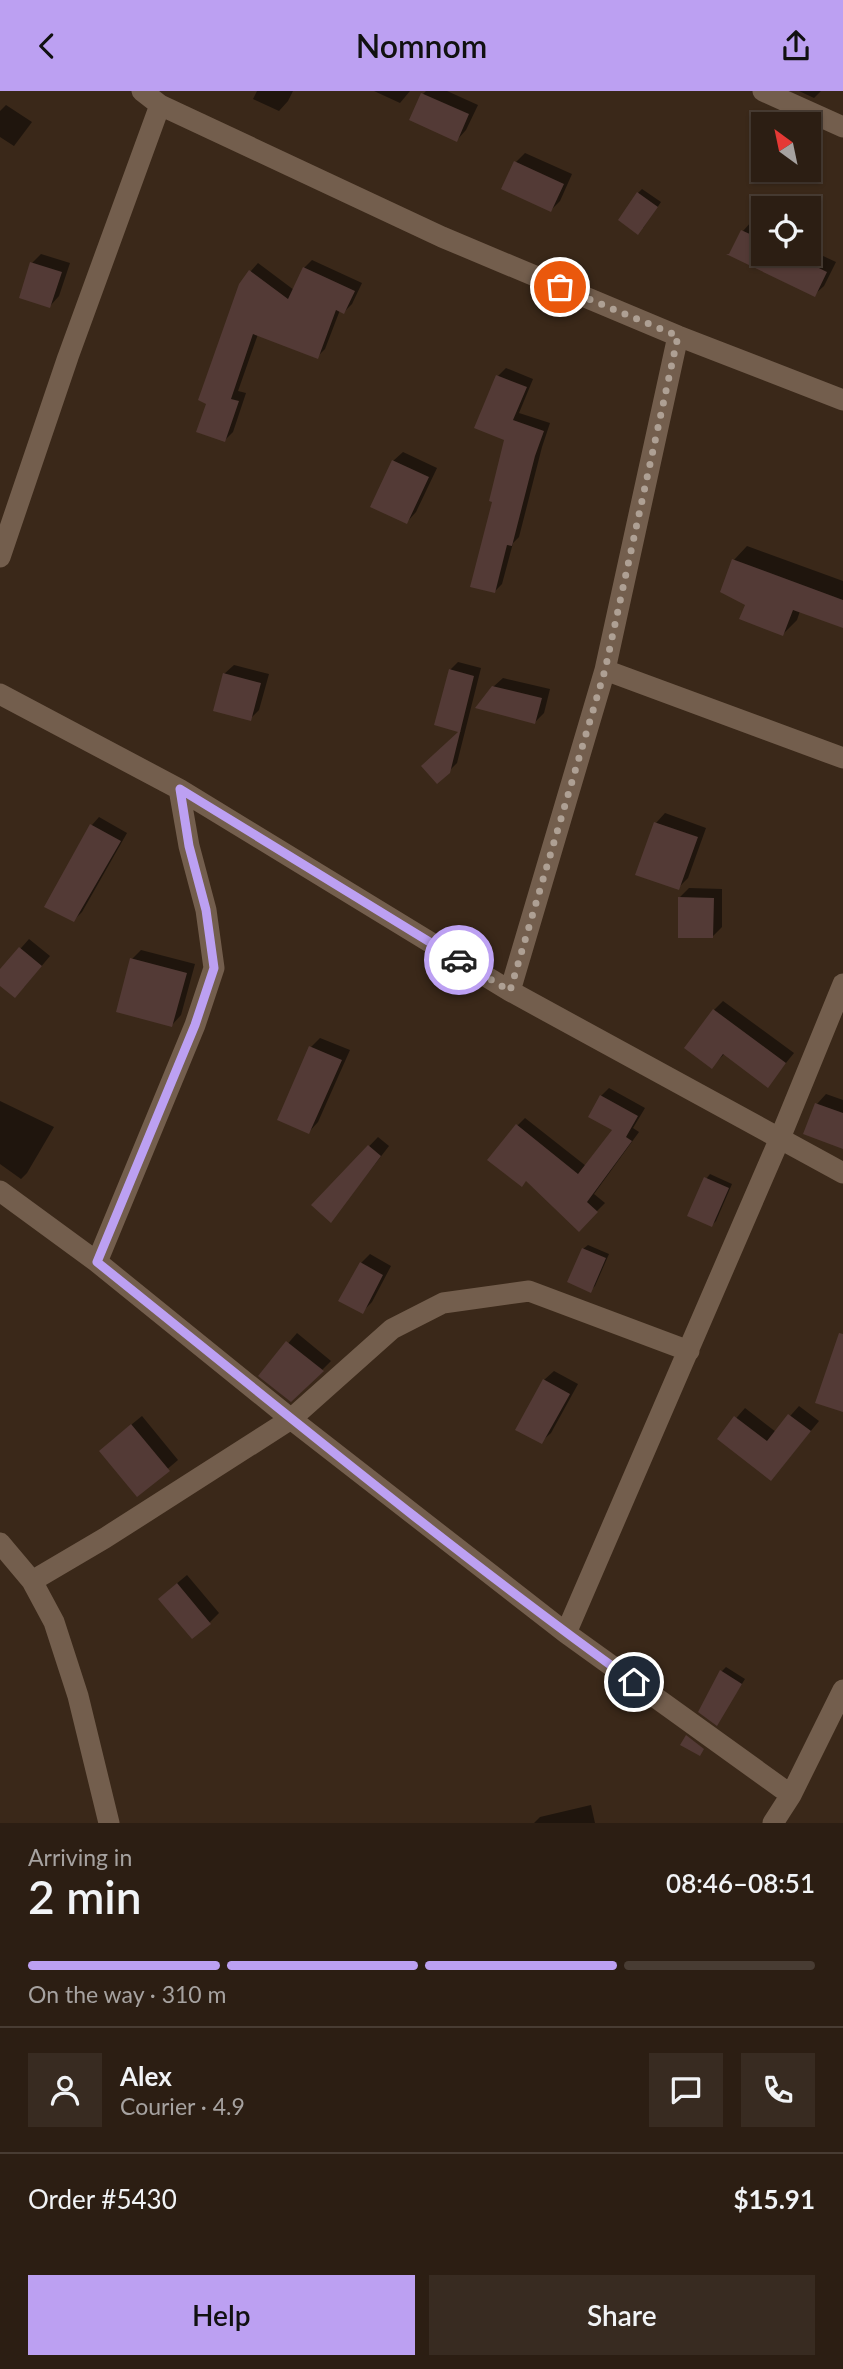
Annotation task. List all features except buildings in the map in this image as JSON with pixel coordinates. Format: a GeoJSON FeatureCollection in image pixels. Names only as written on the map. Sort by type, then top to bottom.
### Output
{"type":"FeatureCollection","features":[{"type":"Feature","properties":{"kind":"street"},"geometry":{"type":"LineString","coordinates":[[142,91],[160,105],[442,237],[678,336],[843,400]]}},
{"type":"Feature","properties":{"kind":"street"},"geometry":{"type":"LineString","coordinates":[[763,91],[843,127]]}},
{"type":"Feature","properties":{"kind":"street"},"geometry":{"type":"LineString","coordinates":[[0,557],[68,357],[160,105]]}},
{"type":"Feature","properties":{"kind":"street"},"geometry":{"type":"LineString","coordinates":[[510,991],[605,670],[678,336]]}},
{"type":"Feature","properties":{"kind":"street"},"geometry":{"type":"LineString","coordinates":[[605,670],[843,758]]}},
{"type":"Feature","properties":{"kind":"street"},"geometry":{"type":"LineString","coordinates":[[0,694],[180,789],[510,991],[843,1173]]}},
{"type":"Feature","properties":{"kind":"street"},"geometry":{"type":"LineString","coordinates":[[97,1262],[195,1025],[214,968],[206,910],[189,846],[180,789]]}},
{"type":"Feature","properties":{"kind":"street"},"geometry":{"type":"LineString","coordinates":[[566,1633],[780,1138],[843,983]]}},
{"type":"Feature","properties":{"kind":"street"},"geometry":{"type":"LineString","coordinates":[[0,1191],[97,1262],[291,1419],[566,1633],[791,1795]]}},
{"type":"Feature","properties":{"kind":"street"},"geometry":{"type":"LineString","coordinates":[[32,1581],[105,1538],[291,1419],[392,1329],[443,1303],[529,1291],[689,1351]]}},
{"type":"Feature","properties":{"kind":"street"},"geometry":{"type":"LineString","coordinates":[[0,1543],[32,1581],[54,1622],[78,1696],[109,1823]]}},
{"type":"Feature","properties":{"kind":"street"},"geometry":{"type":"LineString","coordinates":[[774,1823],[791,1795],[843,1690]]}},
{"type":"Feature","properties":{"kind":"way so far"},"geometry":{"type":"LineString","coordinates":[[459,960],[510,991],[605,670],[678,336],[560,287]]}},
{"type":"Feature","properties":{"kind":"route"},"geometry":{"type":"LineString","coordinates":[[459,960],[180,789],[189,846],[206,910],[214,968],[195,1025],[97,1262],[312,1435],[566,1633],[634,1682]]}}]}
